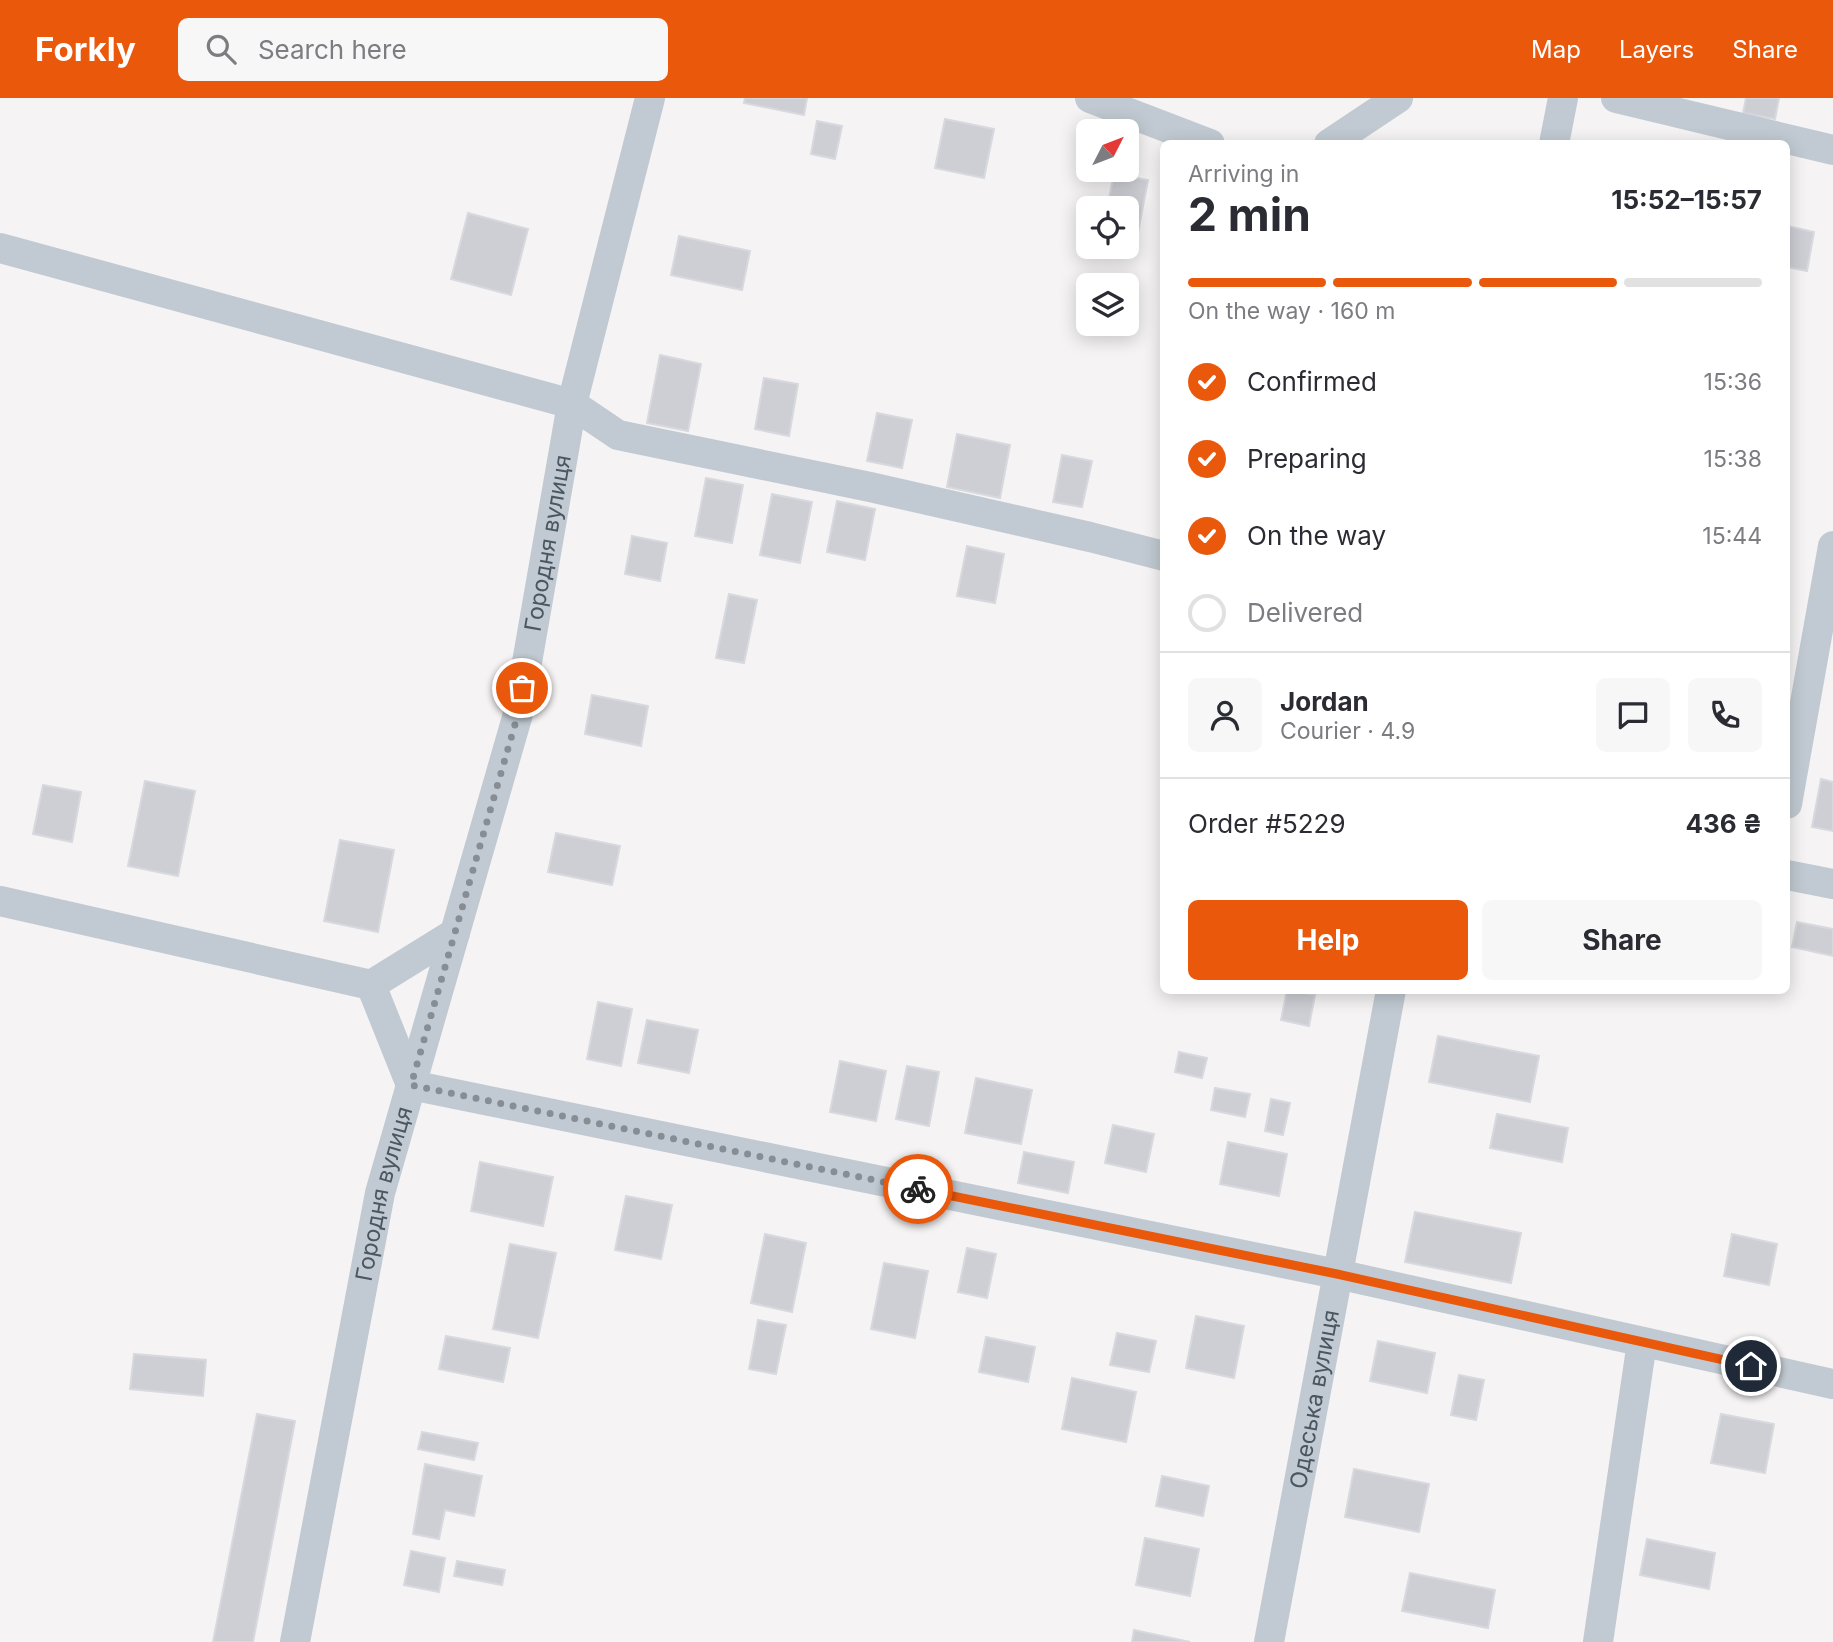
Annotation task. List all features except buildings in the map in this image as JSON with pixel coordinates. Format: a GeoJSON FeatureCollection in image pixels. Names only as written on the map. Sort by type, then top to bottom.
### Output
{"type":"FeatureCollection","features":[{"type":"Feature","properties":{"kind":"street","name":"Городня вулиця"},"geometry":{"type":"LineString","coordinates":[[295,1642],[380,1193],[518,714],[572,404],[650,98]]}},
{"type":"Feature","properties":{"kind":"street"},"geometry":{"type":"LineString","coordinates":[[1091,98],[1200,140]]}},
{"type":"Feature","properties":{"kind":"street"},"geometry":{"type":"LineString","coordinates":[[1335,140],[1398,98]]}},
{"type":"Feature","properties":{"kind":"street"},"geometry":{"type":"LineString","coordinates":[[1556,140],[1563,98]]}},
{"type":"Feature","properties":{"kind":"street"},"geometry":{"type":"LineString","coordinates":[[1616,98],[1833,150]]}},
{"type":"Feature","properties":{"kind":"street"},"geometry":{"type":"LineString","coordinates":[[0,248],[572,404],[618,435],[883,490],[1160,555]]}},
{"type":"Feature","properties":{"kind":"street"},"geometry":{"type":"LineString","coordinates":[[1790,791],[1825,637],[1833,546]]}},
{"type":"Feature","properties":{"kind":"street"},"geometry":{"type":"LineString","coordinates":[[1790,876],[1833,884]]}},
{"type":"Feature","properties":{"kind":"street"},"geometry":{"type":"LineString","coordinates":[[0,901],[371,985],[455,933]]}},
{"type":"Feature","properties":{"kind":"street"},"geometry":{"type":"LineString","coordinates":[[371,985],[411,1085],[1337,1274],[1833,1384]]}},
{"type":"Feature","properties":{"kind":"street","name":"Одеська вулиця"},"geometry":{"type":"LineString","coordinates":[[1269,1642],[1390,994]]}},
{"type":"Feature","properties":{"kind":"street"},"geometry":{"type":"LineString","coordinates":[[1598,1642],[1642,1342]]}},
{"type":"Feature","properties":{"kind":"way so far"},"geometry":{"type":"LineString","coordinates":[[522,688],[518,714],[411,1085],[918,1189]]}},
{"type":"Feature","properties":{"kind":"route"},"geometry":{"type":"LineString","coordinates":[[918,1189],[1337,1274],[1751,1366]]}}]}
